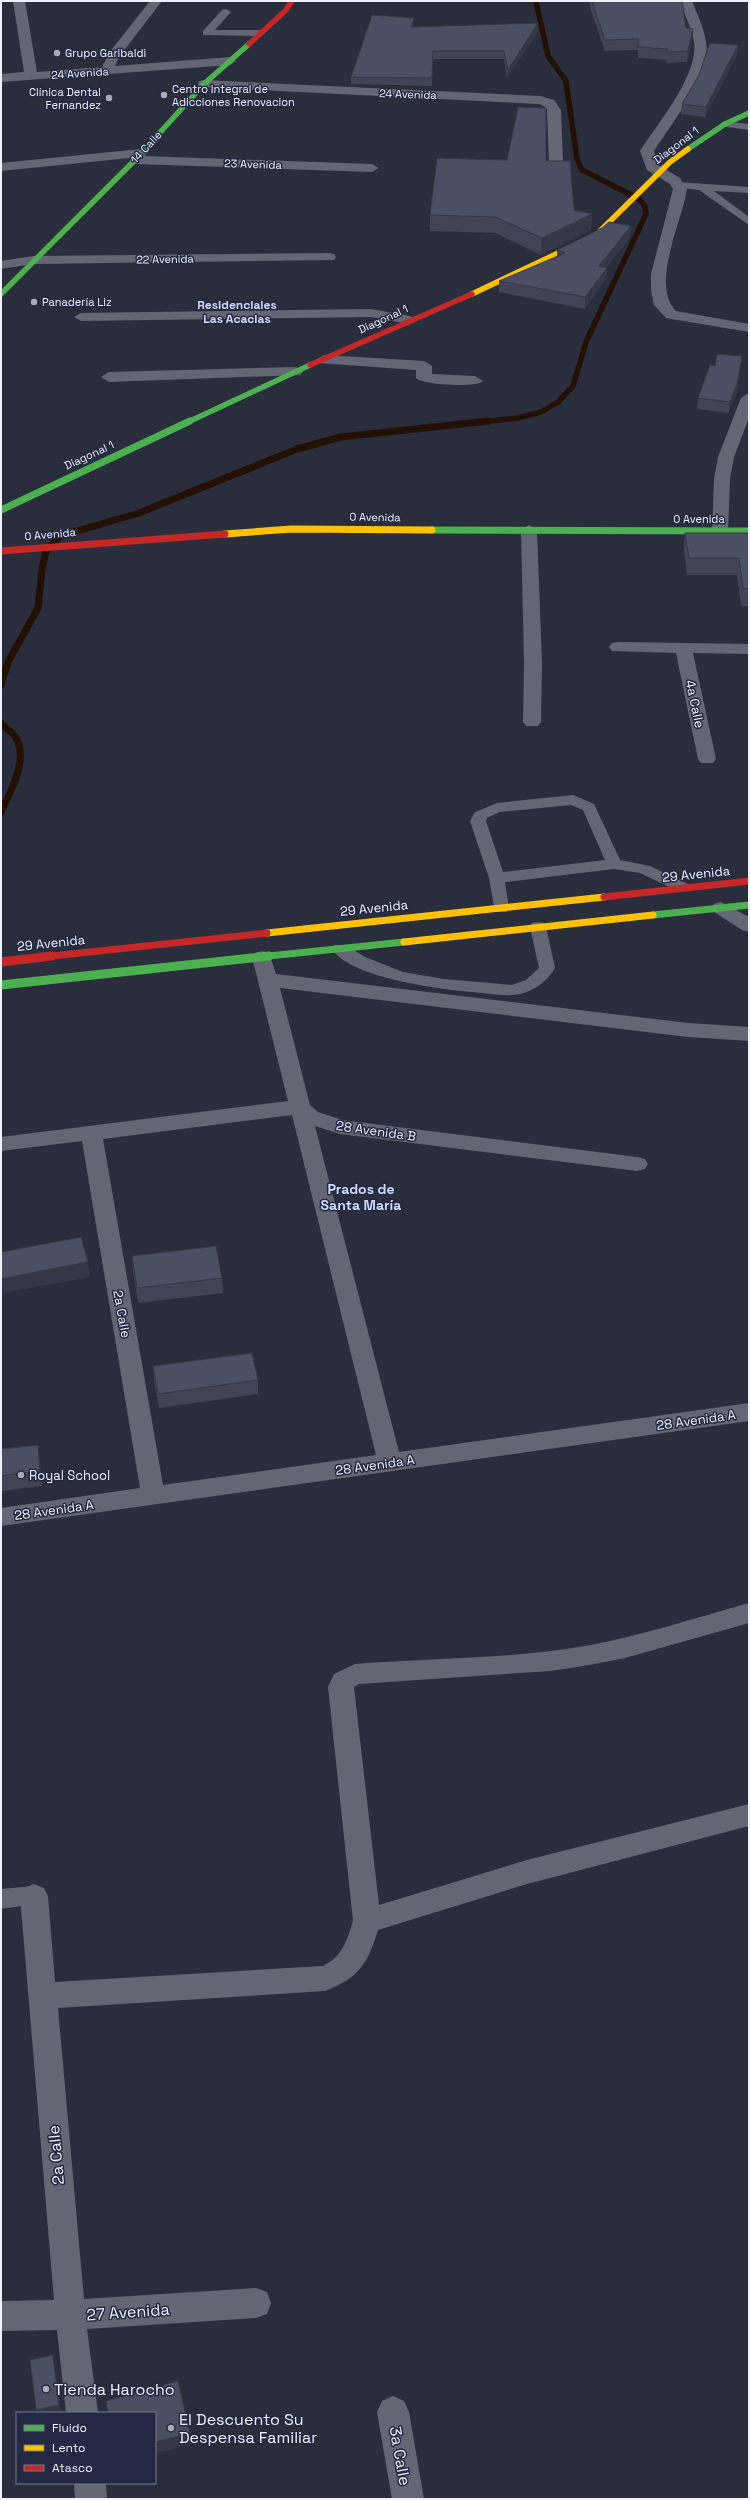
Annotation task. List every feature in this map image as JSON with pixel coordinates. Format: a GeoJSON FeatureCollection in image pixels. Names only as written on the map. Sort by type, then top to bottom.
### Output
{"type":"FeatureCollection","features":[{"type":"Feature","properties":{"kind":"street"},"geometry":{"type":"LineString","coordinates":[[19,1],[31,76]]}},
{"type":"Feature","properties":{"kind":"street"},"geometry":{"type":"LineString","coordinates":[[106,71],[113,56],[156,1]]}},
{"type":"Feature","properties":{"kind":"street","name":"14 Calle"},"geometry":{"type":"LineString","coordinates":[[1,294],[33,260],[138,157],[204,84],[285,11],[292,1]]}},
{"type":"Feature","properties":{"kind":"street"},"geometry":{"type":"LineString","coordinates":[[686,1],[700,42],[700,58],[692,80],[648,146],[649,163],[659,173],[670,178],[678,185],[680,192],[662,253],[659,290],[660,303],[667,313],[677,317],[749,328]]}},
{"type":"Feature","properties":{"kind":"street","name":"24 Avenida"},"geometry":{"type":"LineString","coordinates":[[1,78],[230,61]]}},
{"type":"Feature","properties":{"kind":"street","name":"24 Avenida"},"geometry":{"type":"LineString","coordinates":[[1,84],[220,70]]}},
{"type":"Feature","properties":{"kind":"street","name":"24 Avenida"},"geometry":{"type":"LineString","coordinates":[[204,84],[540,100],[549,103],[554,110],[556,163]]}},
{"type":"Feature","properties":{"kind":"street","name":"Diagonal 1"},"geometry":{"type":"LineString","coordinates":[[1,510],[295,372],[563,252],[601,232],[659,173],[725,124],[749,113]]}},
{"type":"Feature","properties":{"kind":"street","name":"23 Avenida"},"geometry":{"type":"LineString","coordinates":[[4,162],[138,157],[372,168]]}},
{"type":"Feature","properties":{"kind":"street","name":"22 Avenida"},"geometry":{"type":"LineString","coordinates":[[1,265],[33,260],[329,257]]}},
{"type":"Feature","properties":{"kind":"street"},"geometry":{"type":"LineString","coordinates":[[81,317],[371,313],[410,320]]}},
{"type":"Feature","properties":{"kind":"street"},"geometry":{"type":"LineString","coordinates":[[324,360],[424,366],[424,378],[475,381]]}},
{"type":"Feature","properties":{"kind":"street"},"geometry":{"type":"LineString","coordinates":[[109,377],[295,372]]}},
{"type":"Feature","properties":{"kind":"street"},"geometry":{"type":"LineString","coordinates":[[720,531],[722,478],[726,456],[749,398]]}},
{"type":"Feature","properties":{"kind":"street","name":"0 Avenida"},"geometry":{"type":"LineString","coordinates":[[2,551],[124,540],[291,529],[749,531]]}},
{"type":"Feature","properties":{"kind":"street"},"geometry":{"type":"LineString","coordinates":[[529,530],[533,663],[532,722]]}},
{"type":"Feature","properties":{"kind":"street"},"geometry":{"type":"LineString","coordinates":[[618,647],[684,650],[749,650]]}},
{"type":"Feature","properties":{"kind":"street","name":"4a Calle"},"geometry":{"type":"LineString","coordinates":[[684,650],[707,759]]}},
{"type":"Feature","properties":{"kind":"street","name":"29 Avenida"},"geometry":{"type":"LineString","coordinates":[[1,962],[749,881]]}},
{"type":"Feature","properties":{"kind":"street"},"geometry":{"type":"LineString","coordinates":[[1,985],[749,905]]}},
{"type":"Feature","properties":{"kind":"street"},"geometry":{"type":"LineString","coordinates":[[721,908],[749,926]]}},
{"type":"Feature","properties":{"kind":"street"},"geometry":{"type":"LineString","coordinates":[[262,957],[390,1463]]}},
{"type":"Feature","properties":{"kind":"street"},"geometry":{"type":"LineString","coordinates":[[269,980],[688,1030],[729,1031],[749,1034]]}},
{"type":"Feature","properties":{"kind":"street"},"geometry":{"type":"LineString","coordinates":[[1,1144],[299,1107]]}},
{"type":"Feature","properties":{"kind":"street","name":"28 Avenida B"},"geometry":{"type":"LineString","coordinates":[[299,1107],[311,1117],[340,1127],[637,1164]]}},
{"type":"Feature","properties":{"kind":"street","name":"2a Calle"},"geometry":{"type":"LineString","coordinates":[[91,1132],[153,1496]]}},
{"type":"Feature","properties":{"kind":"street","name":"28 Avenida A"},"geometry":{"type":"LineString","coordinates":[[1,1517],[749,1412]]}},
{"type":"Feature","properties":{"kind":"street"},"geometry":{"type":"LineString","coordinates":[[41,1996],[325,1978],[346,1966],[357,1956],[367,1921],[341,1687],[346,1677],[355,1674],[550,1661],[584,1656],[625,1648],[749,1612]]}},
{"type":"Feature","properties":{"kind":"street"},"geometry":{"type":"LineString","coordinates":[[367,1921],[527,1872],[749,1815]]}},
{"type":"Feature","properties":{"kind":"street","name":"2a Calle"},"geometry":{"type":"LineString","coordinates":[[34,1896],[41,1996],[70,2315],[82,2412]]}},
{"type":"Feature","properties":{"kind":"street","name":"27 Avenida"},"geometry":{"type":"LineString","coordinates":[[1,2316],[70,2315],[256,2303]]}},
{"type":"Feature","properties":{"kind":"street","name":"3a Calle"},"geometry":{"type":"LineString","coordinates":[[393,2412],[408,2499]]}},
{"type":"Feature","properties":{"kind":"street"},"geometry":{"type":"LineString","coordinates":[[90,2484],[91,2499]]}},
{"type":"Feature","properties":{"kind":"lane"},"geometry":{"type":"LineString","coordinates":[[226,12],[207,33],[261,33]]}},
{"type":"Feature","properties":{"kind":"lane"},"geometry":{"type":"LineString","coordinates":[[725,124],[749,127]]}},
{"type":"Feature","properties":{"kind":"lane"},"geometry":{"type":"LineString","coordinates":[[678,185],[703,188],[749,190]]}},
{"type":"Feature","properties":{"kind":"lane"},"geometry":{"type":"LineString","coordinates":[[703,188],[749,222]]}},
{"type":"Feature","properties":{"kind":"lane"},"geometry":{"type":"LineString","coordinates":[[501,908],[497,878],[478,821],[480,815],[497,808],[573,800],[582,802],[589,807],[614,864]]}},
{"type":"Feature","properties":{"kind":"lane"},"geometry":{"type":"LineString","coordinates":[[497,878],[614,864],[644,869],[684,888]]}},
{"type":"Feature","properties":{"kind":"lane"},"geometry":{"type":"LineString","coordinates":[[340,949],[357,961],[395,977],[412,981],[512,990],[525,988],[535,983],[547,968],[538,927]]}},
{"type":"Feature","properties":{"kind":"lane"},"geometry":{"type":"LineString","coordinates":[[1,1899],[34,1896]]}},
{"type":"Feature","properties":{"kind":"building"},"geometry":{"type":"Polygon","coordinates":[[[592,1],[682,1],[686,28],[693,29],[688,51],[668,52],[667,49],[638,47],[639,39],[605,40],[592,1]]]}},
{"type":"Feature","properties":{"kind":"building"},"geometry":{"type":"Polygon","coordinates":[[[372,15],[414,18],[411,27],[538,23],[508,70],[504,51],[433,51],[432,78],[351,77],[372,15]]]}},
{"type":"Feature","properties":{"kind":"building"},"geometry":{"type":"Polygon","coordinates":[[[710,43],[738,45],[706,107],[682,104],[699,75],[710,43]]]}},
{"type":"Feature","properties":{"kind":"building"},"geometry":{"type":"Polygon","coordinates":[[[518,107],[546,108],[546,161],[570,161],[574,210],[592,214],[542,238],[495,217],[430,215],[437,158],[507,160],[518,107]]]}},
{"type":"Feature","properties":{"kind":"building"},"geometry":{"type":"Polygon","coordinates":[[[609,222],[631,226],[599,266],[607,268],[585,297],[499,281],[565,253],[557,250],[602,228],[609,222]]]}},
{"type":"Feature","properties":{"kind":"building"},"geometry":{"type":"Polygon","coordinates":[[[717,354],[742,356],[737,384],[730,402],[698,398],[710,365],[715,366],[717,354]]]}},
{"type":"Feature","properties":{"kind":"building"},"geometry":{"type":"Polygon","coordinates":[[[685,533],[749,533],[749,589],[743,588],[739,558],[689,558],[685,533]]]}},
{"type":"Feature","properties":{"kind":"building"},"geometry":{"type":"Polygon","coordinates":[[[81,1237],[88,1262],[1,1279],[1,1252],[81,1237]]]}},
{"type":"Feature","properties":{"kind":"building"},"geometry":{"type":"Polygon","coordinates":[[[216,1246],[222,1278],[137,1288],[132,1256],[216,1246]]]}},
{"type":"Feature","properties":{"kind":"building"},"geometry":{"type":"Polygon","coordinates":[[[252,1353],[258,1380],[158,1394],[153,1366],[252,1353]]]}},
{"type":"Feature","properties":{"kind":"building"},"geometry":{"type":"Polygon","coordinates":[[[38,1445],[40,1471],[1,1476],[1,1449],[38,1445]]]}},
{"type":"Feature","properties":{"kind":"building","name":"Tienda Harocho"},"geometry":{"type":"Polygon","coordinates":[[[53,2355],[59,2405],[36,2410],[30,2360],[53,2355]]]}},
{"type":"Feature","properties":{"kind":"building","name":"El Descuento Su Despensa Familiar"},"geometry":{"type":"Polygon","coordinates":[[[178,2381],[190,2433],[156,2442],[156,2412],[108,2412],[106,2401],[178,2381]]]}},
{"type":"Feature","properties":{"kind":"waterway"},"geometry":{"type":"LineString","coordinates":[[480,422],[518,418],[541,412],[558,402],[573,386],[586,342],[646,214],[645,206],[639,199],[582,170],[577,159],[566,81],[548,56],[536,1]]}},
{"type":"Feature","properties":{"kind":"waterway"},"geometry":{"type":"LineString","coordinates":[[1,685],[8,662],[38,608],[42,569],[46,551],[60,536],[139,513],[297,449],[341,437],[489,421]]}},
{"type":"Feature","properties":{"kind":"waterway"},"geometry":{"type":"LineString","coordinates":[[1,723],[16,738],[20,756],[17,776],[1,812]]}},
{"type":"Feature","properties":{"kind":"traffic: fast"},"geometry":{"type":"LineString","coordinates":[[1,294],[135,160],[204,84],[249,44]]}},
{"type":"Feature","properties":{"kind":"traffic: fast"},"geometry":{"type":"LineString","coordinates":[[688,149],[725,124],[749,113]]}},
{"type":"Feature","properties":{"kind":"traffic: fast"},"geometry":{"type":"LineString","coordinates":[[1,510],[310,365]]}},
{"type":"Feature","properties":{"kind":"traffic: fast"},"geometry":{"type":"LineString","coordinates":[[432,530],[749,531]]}},
{"type":"Feature","properties":{"kind":"traffic: fast"},"geometry":{"type":"LineString","coordinates":[[653,915],[749,905]]}},
{"type":"Feature","properties":{"kind":"traffic: fast"},"geometry":{"type":"LineString","coordinates":[[1,985],[404,942]]}},
{"type":"Feature","properties":{"kind":"traffic: slow"},"geometry":{"type":"LineString","coordinates":[[472,294],[596,235],[670,162],[688,149]]}},
{"type":"Feature","properties":{"kind":"traffic: slow"},"geometry":{"type":"LineString","coordinates":[[225,534],[291,529],[432,530]]}},
{"type":"Feature","properties":{"kind":"traffic: slow"},"geometry":{"type":"LineString","coordinates":[[267,933],[604,897]]}},
{"type":"Feature","properties":{"kind":"traffic: slow"},"geometry":{"type":"LineString","coordinates":[[404,942],[653,915]]}},
{"type":"Feature","properties":{"kind":"traffic: jam"},"geometry":{"type":"LineString","coordinates":[[249,44],[285,11],[292,1]]}},
{"type":"Feature","properties":{"kind":"traffic: jam"},"geometry":{"type":"LineString","coordinates":[[310,365],[472,294]]}},
{"type":"Feature","properties":{"kind":"traffic: jam"},"geometry":{"type":"LineString","coordinates":[[1,551],[225,534]]}},
{"type":"Feature","properties":{"kind":"traffic: jam"},"geometry":{"type":"LineString","coordinates":[[604,897],[749,881]]}},
{"type":"Feature","properties":{"kind":"traffic: jam"},"geometry":{"type":"LineString","coordinates":[[1,962],[267,933]]}},
{"type":"Feature","properties":{"kind":"place","name":"Grupo Garibaldi"},"geometry":{"type":"Point","coordinates":[57,53]}},
{"type":"Feature","properties":{"kind":"place","name":"Centro Integral de Adicciones Renovacion"},"geometry":{"type":"Point","coordinates":[164,95]}},
{"type":"Feature","properties":{"kind":"place","name":"Clínica Dental Fernandez"},"geometry":{"type":"Point","coordinates":[109,98]}},
{"type":"Feature","properties":{"kind":"place","name":"Panadería Liz"},"geometry":{"type":"Point","coordinates":[34,302]}},
{"type":"Feature","properties":{"kind":"place","name":"Royal School"},"geometry":{"type":"Point","coordinates":[21,1475]}},
{"type":"Feature","properties":{"kind":"place","name":"Tienda Harocho"},"geometry":{"type":"Point","coordinates":[46,2389]}},
{"type":"Feature","properties":{"kind":"place","name":"El Descuento Su Despensa Familiar"},"geometry":{"type":"Point","coordinates":[171,2428]}},
{"type":"Feature","properties":{"kind":"district","name":"Residenciales Las Acacias"},"geometry":{"type":"Point","coordinates":[237,312]}},
{"type":"Feature","properties":{"kind":"district","name":"Prados de Santa María"},"geometry":{"type":"Point","coordinates":[361,1198]}}]}
